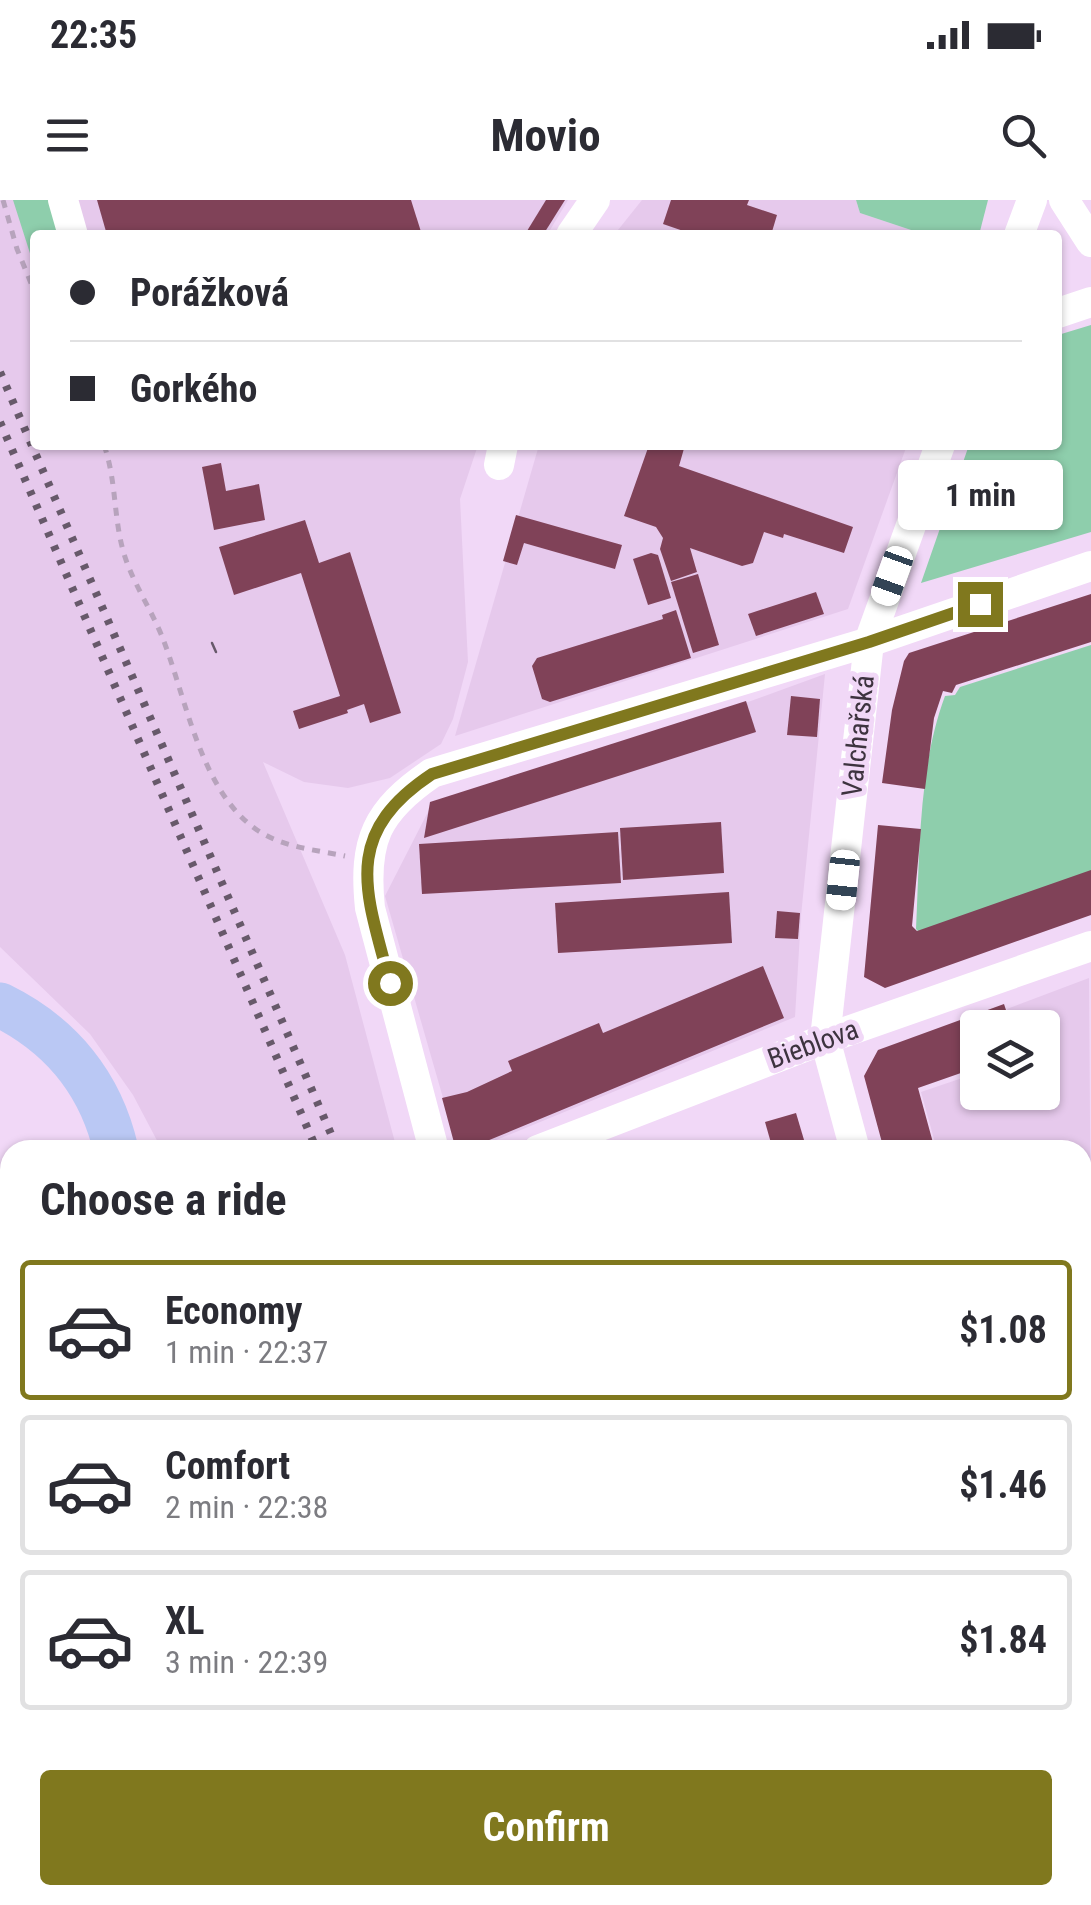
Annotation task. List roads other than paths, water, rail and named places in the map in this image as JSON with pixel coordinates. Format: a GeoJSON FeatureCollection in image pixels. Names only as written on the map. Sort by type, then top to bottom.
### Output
{"type":"FeatureCollection","features":[{"type":"Feature","properties":{"kind":"highway"},"geometry":{"type":"LineString","coordinates":[[0,1005],[42,1030],[79,1066],[104,1111],[113,1140]]}},
{"type":"Feature","properties":{"kind":"street"},"geometry":{"type":"LineString","coordinates":[[64,200],[72,230]]}},
{"type":"Feature","properties":{"kind":"street"},"geometry":{"type":"LineString","coordinates":[[574,230],[595,200]]}},
{"type":"Feature","properties":{"kind":"street"},"geometry":{"type":"LineString","coordinates":[[1020,230],[1032,200]]}},
{"type":"Feature","properties":{"kind":"street"},"geometry":{"type":"LineString","coordinates":[[1064,200],[1091,242]]}},
{"type":"Feature","properties":{"kind":"street"},"geometry":{"type":"LineString","coordinates":[[1062,311],[1091,302]]}},
{"type":"Feature","properties":{"kind":"street","name":"Valchařská"},"geometry":{"type":"LineString","coordinates":[[826,1038],[869,642],[938,450]]}},
{"type":"Feature","properties":{"kind":"street"},"geometry":{"type":"LineString","coordinates":[[431,1140],[370,908],[368,861],[377,826],[408,790],[432,774],[869,642],[1091,566]]}},
{"type":"Feature","properties":{"kind":"street","name":"Bieblova"},"geometry":{"type":"LineString","coordinates":[[564,1140],[826,1038],[1091,946]]}},
{"type":"Feature","properties":{"kind":"street"},"geometry":{"type":"LineString","coordinates":[[826,1038],[852,1140]]}},
{"type":"Feature","properties":{"kind":"tram line"},"geometry":{"type":"LineString","coordinates":[[212,643],[216,652]]}},
{"type":"Feature","properties":{"kind":"railway"},"geometry":{"type":"LineString","coordinates":[[0,372],[30,441]]}},
{"type":"Feature","properties":{"kind":"railway"},"geometry":{"type":"LineString","coordinates":[[0,422],[313,1140]]}},
{"type":"Feature","properties":{"kind":"railway"},"geometry":{"type":"LineString","coordinates":[[34,450],[334,1140]]}}]}
